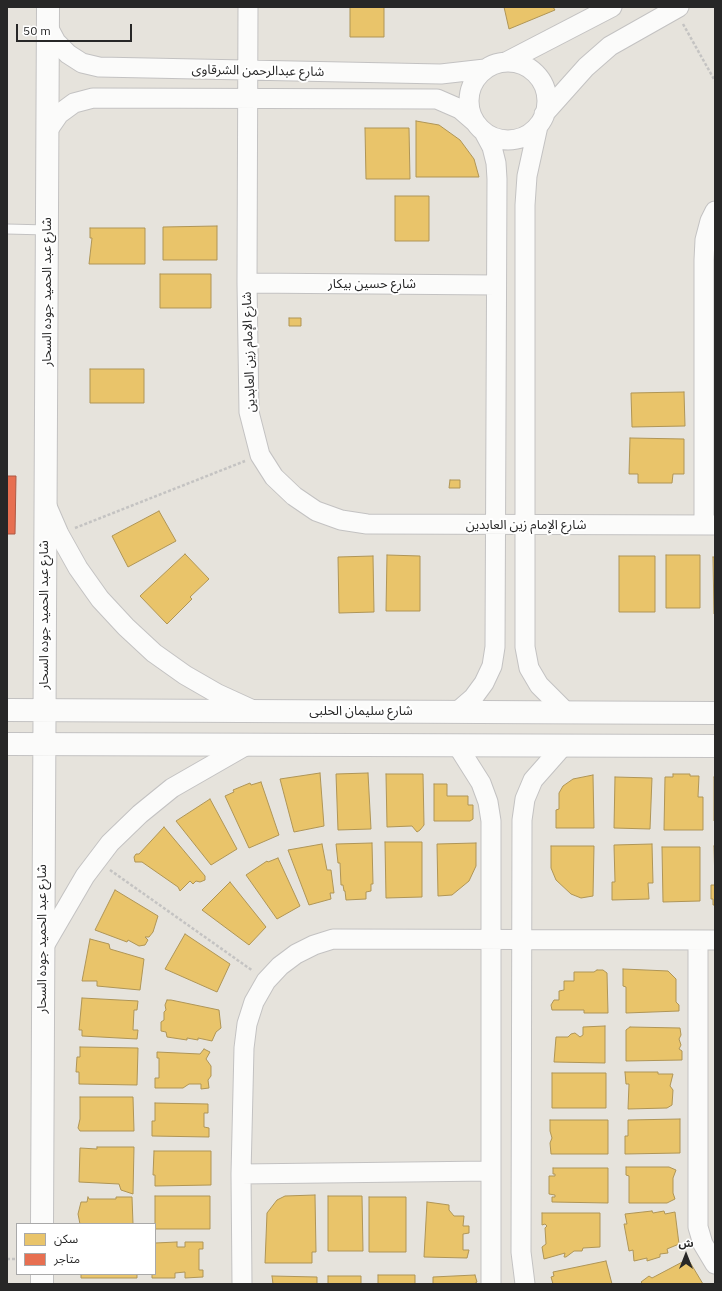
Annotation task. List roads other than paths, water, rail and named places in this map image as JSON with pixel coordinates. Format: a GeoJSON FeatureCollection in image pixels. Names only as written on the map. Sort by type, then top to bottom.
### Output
{"type":"FeatureCollection","features":[{"type":"Feature","properties":{"kind":"street","name":"شارع الإمام زين العابدين"},"geometry":{"type":"LineString","coordinates":[[248,7],[247,283],[249,412],[260,455],[274,477],[294,496],[316,511],[341,520],[367,524],[710,525]]}},
{"type":"Feature","properties":{"kind":"street"},"geometry":{"type":"LineString","coordinates":[[506,62],[612,7]]}},
{"type":"Feature","properties":{"kind":"street"},"geometry":{"type":"LineString","coordinates":[[480,127],[495,137],[512,139],[529,133],[586,67],[610,46],[677,8]]}},
{"type":"Feature","properties":{"kind":"street","name":"شارع عبدالرحمن الشرقاوى"},"geometry":{"type":"LineString","coordinates":[[48,17],[56,42],[68,54],[82,63],[99,68],[441,74],[485,69]]}},
{"type":"Feature","properties":{"kind":"street","name":"شارع عبد الحميد جوده السحار"},"geometry":{"type":"LineString","coordinates":[[42,1223],[42,949],[48,17]]}},
{"type":"Feature","properties":{"kind":"street"},"geometry":{"type":"LineString","coordinates":[[458,711],[473,698],[484,683],[492,666],[494,647],[496,163],[492,147],[469,108],[469,94],[475,80],[485,69],[495,64],[506,62],[518,63],[530,69],[539,78],[545,89],[547,102],[527,176],[525,205],[525,647],[529,668],[539,685],[566,712]]}},
{"type":"Feature","properties":{"kind":"street","name":"شارع عبدالرحمن الشرقاوى"},"geometry":{"type":"LineString","coordinates":[[48,130],[58,114],[74,103],[93,98],[247,97],[437,99],[460,109],[480,127]]}},
{"type":"Feature","properties":{"kind":"street"},"geometry":{"type":"LineString","coordinates":[[710,525],[704,260],[705,240],[710,221],[715,211]]}},
{"type":"Feature","properties":{"kind":"street","name":"شارع حسين بيكار"},"geometry":{"type":"LineString","coordinates":[[247,283],[496,285]]}},
{"type":"Feature","properties":{"kind":"street"},"geometry":{"type":"LineString","coordinates":[[45,502],[59,534],[78,568],[100,599],[131,632],[154,653],[185,675],[218,694],[254,710]]}},
{"type":"Feature","properties":{"kind":"street","name":"شارع سليمان الحلبى"},"geometry":{"type":"LineString","coordinates":[[7,710],[715,713]]}},
{"type":"Feature","properties":{"kind":"street"},"geometry":{"type":"LineString","coordinates":[[341,711],[341,745]]}},
{"type":"Feature","properties":{"kind":"street"},"geometry":{"type":"LineString","coordinates":[[667,713],[667,746]]}},
{"type":"Feature","properties":{"kind":"street"},"geometry":{"type":"LineString","coordinates":[[7,744],[715,746]]}},
{"type":"Feature","properties":{"kind":"street"},"geometry":{"type":"LineString","coordinates":[[42,949],[63,910],[85,876],[110,843],[140,814],[172,788],[246,745]]}},
{"type":"Feature","properties":{"kind":"street"},"geometry":{"type":"LineString","coordinates":[[457,745],[481,783],[488,802],[491,822],[491,1284]]}},
{"type":"Feature","properties":{"kind":"street"},"geometry":{"type":"LineString","coordinates":[[525,1284],[521,1252],[522,820],[525,799],[533,780],[562,746]]}},
{"type":"Feature","properties":{"kind":"street"},"geometry":{"type":"LineString","coordinates":[[242,1284],[241,1174],[244,1048],[247,1024],[254,1002],[266,981],[280,966],[296,954],[314,945],[333,939],[706,940],[698,1227],[703,1244],[715,1264]]}},
{"type":"Feature","properties":{"kind":"street"},"geometry":{"type":"LineString","coordinates":[[241,1174],[491,1171]]}},
{"type":"Feature","properties":{"kind":"lane"},"geometry":{"type":"LineString","coordinates":[[7,229],[47,230]]}}]}
